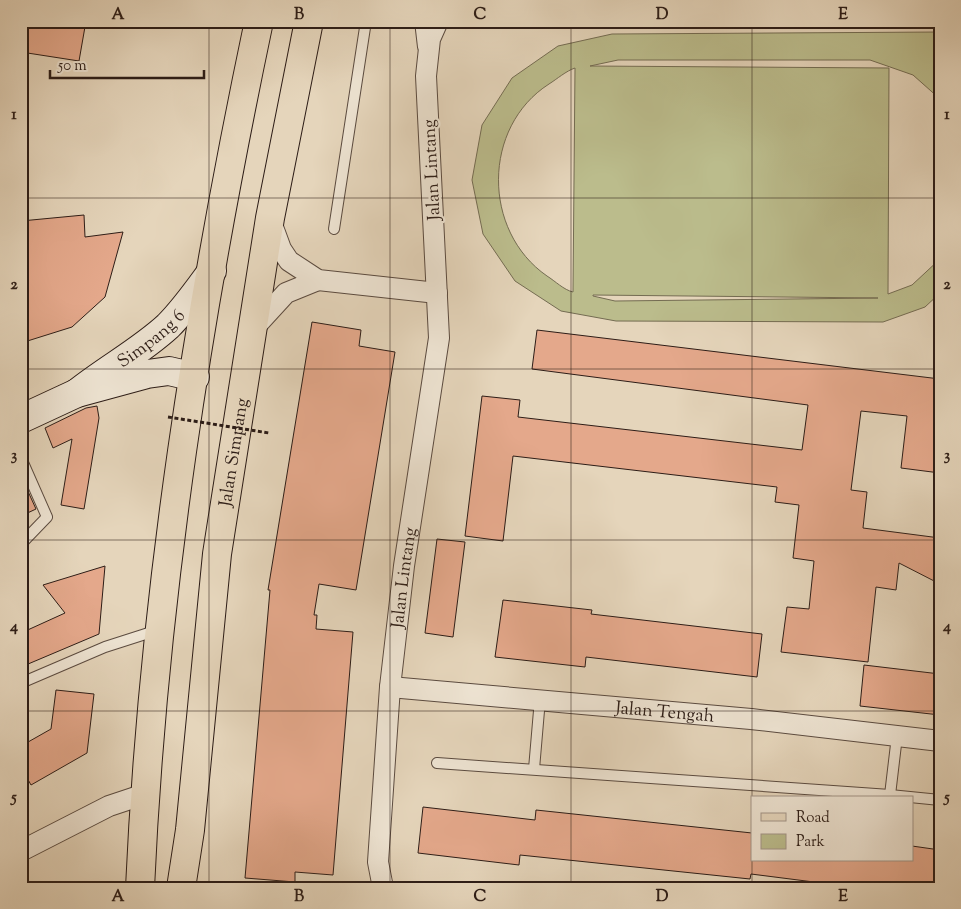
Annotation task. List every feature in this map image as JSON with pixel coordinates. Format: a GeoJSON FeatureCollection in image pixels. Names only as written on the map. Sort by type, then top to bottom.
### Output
{"type":"FeatureCollection","features":[{"type":"Feature","properties":{"kind":"main road"},"geometry":{"type":"LineString","coordinates":[[139,884],[159,629],[168,549],[230,161],[259,21]]}},
{"type":"Feature","properties":{"kind":"main road","name":"Jalan Simpang"},"geometry":{"type":"LineString","coordinates":[[181,888],[190,830],[217,554],[270,218],[309,21]]}},
{"type":"Feature","properties":{"kind":"main road"},"geometry":{"type":"LineString","coordinates":[[190,830],[196,888]]}},
{"type":"Feature","properties":{"kind":"street","name":"Jalan Lintang"},"geometry":{"type":"LineString","coordinates":[[384,888],[378,862],[390,687],[404,566],[439,338],[426,76],[430,39],[438,21]]}},
{"type":"Feature","properties":{"kind":"street"},"geometry":{"type":"LineString","coordinates":[[270,218],[281,249],[289,261],[318,280],[437,293]]}},
{"type":"Feature","properties":{"kind":"street","name":"Simpang 6"},"geometry":{"type":"LineString","coordinates":[[78,393],[106,370],[148,343],[169,325],[187,305],[212,271]]}},
{"type":"Feature","properties":{"kind":"street"},"geometry":{"type":"LineString","coordinates":[[252,330],[286,293],[318,280]]}},
{"type":"Feature","properties":{"kind":"street","name":"Simpang 6"},"geometry":{"type":"LineString","coordinates":[[21,419],[78,393],[147,374],[169,371],[195,378]]}},
{"type":"Feature","properties":{"kind":"street","name":"Jalan Tengah"},"geometry":{"type":"LineString","coordinates":[[390,687],[540,699],[940,741]]}},
{"type":"Feature","properties":{"kind":"street"},"geometry":{"type":"LineString","coordinates":[[21,851],[110,806],[145,794]]}},
{"type":"Feature","properties":{"kind":"street","name":"Jalan Lintang"},"geometry":{"type":"LineString","coordinates":[[367,888],[378,862]]}},
{"type":"Feature","properties":{"kind":"lane"},"geometry":{"type":"LineString","coordinates":[[334,229],[366,21]]}},
{"type":"Feature","properties":{"kind":"lane","name":"Jalan Lintang"},"geometry":{"type":"LineString","coordinates":[[420,21],[426,76]]}},
{"type":"Feature","properties":{"kind":"lane"},"geometry":{"type":"LineString","coordinates":[[21,458],[47,517],[21,544]]}},
{"type":"Feature","properties":{"kind":"lane"},"geometry":{"type":"LineString","coordinates":[[21,683],[105,647],[159,629]]}},
{"type":"Feature","properties":{"kind":"lane"},"geometry":{"type":"LineString","coordinates":[[534,769],[540,699]]}},
{"type":"Feature","properties":{"kind":"lane"},"geometry":{"type":"LineString","coordinates":[[890,794],[897,736]]}},
{"type":"Feature","properties":{"kind":"lane"},"geometry":{"type":"LineString","coordinates":[[437,763],[907,796]]}},
{"type":"Feature","properties":{"kind":"lane"},"geometry":{"type":"LineString","coordinates":[[914,797],[940,800]]}},
{"type":"Feature","properties":{"kind":"path"},"geometry":{"type":"LineString","coordinates":[[168,417],[269,433]]}},
{"type":"Feature","properties":{"kind":"green space"},"geometry":{"type":"Polygon","coordinates":[[[940,32],[940,59],[933,60],[940,66],[940,99],[913,75],[870,60],[618,60],[590,66],[889,68],[888,294],[912,285],[940,259],[940,293],[925,307],[883,322],[616,321],[561,311],[515,281],[483,234],[472,180],[482,125],[512,78],[558,46],[612,34],[940,32]],[[575,68],[549,84],[527,103],[511,126],[502,152],[498,179],[501,207],[510,233],[526,257],[547,276],[573,292],[573,291],[575,68]],[[593,295],[615,301],[878,298],[593,295]]]}},
{"type":"Feature","properties":{"kind":"building"},"geometry":{"type":"Polygon","coordinates":[[[21,21],[86,21],[79,61],[21,52],[21,21]]]}},
{"type":"Feature","properties":{"kind":"building"},"geometry":{"type":"Polygon","coordinates":[[[84,215],[85,237],[123,232],[105,297],[72,327],[21,343],[21,221],[84,215]]]}},
{"type":"Feature","properties":{"kind":"building"},"geometry":{"type":"Polygon","coordinates":[[[312,322],[361,330],[359,346],[395,352],[356,590],[319,584],[314,615],[317,615],[316,629],[353,632],[333,875],[295,872],[295,882],[245,878],[270,590],[268,590],[312,322]]]}},
{"type":"Feature","properties":{"kind":"building"},"geometry":{"type":"Polygon","coordinates":[[[537,330],[940,379],[940,473],[901,468],[907,416],[861,411],[851,490],[867,492],[863,528],[940,538],[940,584],[899,563],[896,590],[876,587],[868,662],[781,652],[787,607],[809,609],[814,561],[793,558],[799,505],[775,502],[777,487],[513,456],[503,541],[465,536],[482,396],[520,400],[518,417],[802,450],[808,405],[532,369],[537,330]]]}},
{"type":"Feature","properties":{"kind":"building"},"geometry":{"type":"Polygon","coordinates":[[[97,406],[99,418],[84,509],[61,505],[72,439],[53,448],[45,428],[86,408],[97,406]]]}},
{"type":"Feature","properties":{"kind":"building"},"geometry":{"type":"Polygon","coordinates":[[[21,476],[36,509],[21,516],[21,476]]]}},
{"type":"Feature","properties":{"kind":"building"},"geometry":{"type":"Polygon","coordinates":[[[437,539],[465,542],[453,637],[425,633],[437,539]]]}},
{"type":"Feature","properties":{"kind":"building"},"geometry":{"type":"Polygon","coordinates":[[[105,566],[99,634],[21,667],[21,633],[65,613],[43,585],[105,566]]]}},
{"type":"Feature","properties":{"kind":"building"},"geometry":{"type":"Polygon","coordinates":[[[503,600],[592,610],[591,614],[762,634],[757,677],[586,657],[585,667],[495,657],[503,600]]]}},
{"type":"Feature","properties":{"kind":"building"},"geometry":{"type":"Polygon","coordinates":[[[864,665],[940,674],[940,715],[860,706],[864,665]]]}},
{"type":"Feature","properties":{"kind":"building"},"geometry":{"type":"Polygon","coordinates":[[[56,690],[94,694],[87,753],[31,785],[21,767],[21,746],[51,729],[56,690]]]}},
{"type":"Feature","properties":{"kind":"building"},"geometry":{"type":"Polygon","coordinates":[[[423,807],[535,820],[536,810],[751,833],[751,862],[914,862],[914,846],[940,850],[940,888],[861,888],[751,874],[750,879],[520,855],[519,865],[418,853],[423,807]]]}}]}
